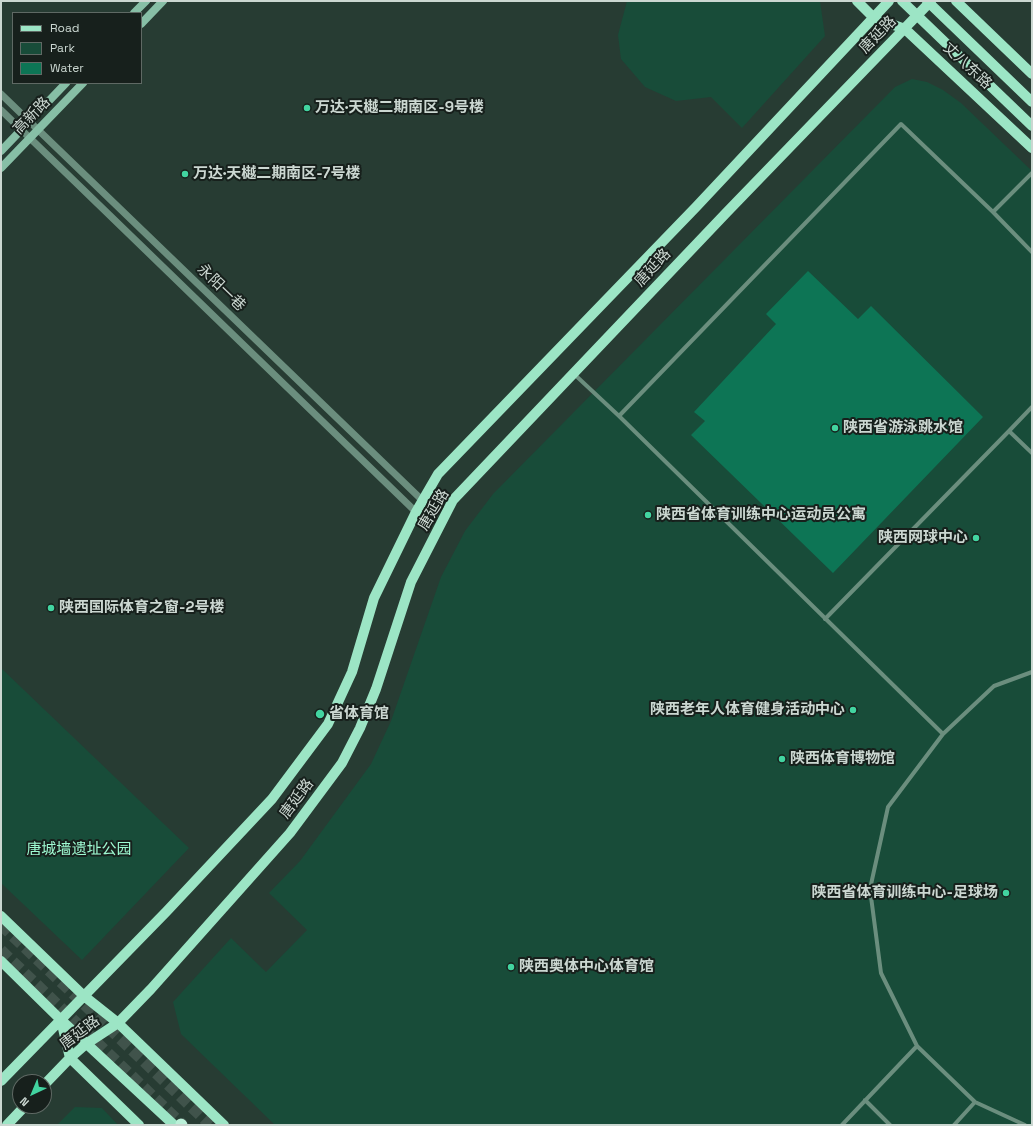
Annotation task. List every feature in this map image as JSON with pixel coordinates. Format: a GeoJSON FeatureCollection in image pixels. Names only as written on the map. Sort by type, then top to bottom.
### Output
{"type":"FeatureCollection","features":[{"type":"Feature","properties":{"kind":"main road"},"geometry":{"type":"LineString","coordinates":[[135,12],[146,1]]}},
{"type":"Feature","properties":{"kind":"main road"},"geometry":{"type":"LineString","coordinates":[[142,23],[163,1]]}},
{"type":"Feature","properties":{"kind":"main road"},"geometry":{"type":"LineString","coordinates":[[857,1],[874,18]]}},
{"type":"Feature","properties":{"kind":"main road","name":"唐延路"},"geometry":{"type":"LineString","coordinates":[[1,1081],[166,912],[272,799],[328,724],[352,672],[374,598],[422,500],[438,474],[696,208],[889,1]]}},
{"type":"Feature","properties":{"kind":"main road","name":"丈八东路"},"geometry":{"type":"LineString","coordinates":[[902,1],[1032,126]]}},
{"type":"Feature","properties":{"kind":"main road","name":"丈八东路"},"geometry":{"type":"LineString","coordinates":[[927,1],[1032,102]]}},
{"type":"Feature","properties":{"kind":"main road","name":"唐延路"},"geometry":{"type":"LineString","coordinates":[[52,1077],[86,1044],[118,1023],[151,990],[290,833],[342,763],[360,728],[376,689],[411,582],[453,500],[727,212],[931,1]]}},
{"type":"Feature","properties":{"kind":"main road"},"geometry":{"type":"LineString","coordinates":[[956,1],[1032,74]]}},
{"type":"Feature","properties":{"kind":"main road","name":"丈八东路"},"geometry":{"type":"LineString","coordinates":[[874,18],[905,29],[1032,148]]}},
{"type":"Feature","properties":{"kind":"main road","name":"高新路"},"geometry":{"type":"LineString","coordinates":[[1,151],[65,84]]}},
{"type":"Feature","properties":{"kind":"main road","name":"高新路"},"geometry":{"type":"LineString","coordinates":[[1,168],[82,84]]}},
{"type":"Feature","properties":{"kind":"main road"},"geometry":{"type":"LineString","coordinates":[[1,916],[84,996],[118,1023],[224,1125]]}},
{"type":"Feature","properties":{"kind":"main road"},"geometry":{"type":"LineString","coordinates":[[1,961],[86,1044],[179,1124]]}},
{"type":"Feature","properties":{"kind":"main road"},"geometry":{"type":"LineString","coordinates":[[61,1020],[70,1058],[139,1125]]}},
{"type":"Feature","properties":{"kind":"main road"},"geometry":{"type":"LineString","coordinates":[[7,1125],[17,1114]]}},
{"type":"Feature","properties":{"kind":"street","name":"永阳一巷"},"geometry":{"type":"LineString","coordinates":[[1,94],[422,500]]}},
{"type":"Feature","properties":{"kind":"street","name":"永阳一巷"},"geometry":{"type":"LineString","coordinates":[[1,110],[416,512]]}},
{"type":"Feature","properties":{"kind":"street"},"geometry":{"type":"LineString","coordinates":[[619,416],[902,124],[1032,252]]}},
{"type":"Feature","properties":{"kind":"street"},"geometry":{"type":"LineString","coordinates":[[993,212],[1032,173]]}},
{"type":"Feature","properties":{"kind":"street"},"geometry":{"type":"LineString","coordinates":[[574,374],[619,416],[943,734]]}},
{"type":"Feature","properties":{"kind":"street"},"geometry":{"type":"LineString","coordinates":[[825,618],[1032,407]]}},
{"type":"Feature","properties":{"kind":"street"},"geometry":{"type":"LineString","coordinates":[[1009,431],[1032,453]]}},
{"type":"Feature","properties":{"kind":"street"},"geometry":{"type":"LineString","coordinates":[[1025,1125],[975,1102],[917,1046],[881,973],[870,889],[888,807],[943,734],[994,686],[1032,672]]}},
{"type":"Feature","properties":{"kind":"street"},"geometry":{"type":"LineString","coordinates":[[842,1125],[917,1046]]}},
{"type":"Feature","properties":{"kind":"street"},"geometry":{"type":"LineString","coordinates":[[865,1100],[890,1125]]}},
{"type":"Feature","properties":{"kind":"street"},"geometry":{"type":"LineString","coordinates":[[954,1125],[975,1102]]}},
{"type":"Feature","properties":{"kind":"green space"},"geometry":{"type":"Polygon","coordinates":[[[627,1],[820,1],[825,36],[742,128],[711,97],[676,101],[645,87],[621,59],[618,35],[627,1]]]}},
{"type":"Feature","properties":{"kind":"green space"},"geometry":{"type":"Polygon","coordinates":[[[912,79],[927,82],[943,90],[961,103],[1032,171],[1032,1125],[275,1125],[181,1034],[173,1002],[231,938],[266,972],[307,930],[269,893],[300,861],[371,764],[391,721],[441,577],[465,531],[493,494],[895,87],[912,79]]]}},
{"type":"Feature","properties":{"kind":"green space","name":"唐城墙遗址公园"},"geometry":{"type":"Polygon","coordinates":[[[1,668],[189,848],[82,960],[1,883],[1,668]]]}},
{"type":"Feature","properties":{"kind":"green space"},"geometry":{"type":"Polygon","coordinates":[[[75,1107],[102,1108],[118,1125],[57,1125],[75,1107]]]}},
{"type":"Feature","properties":{"kind":"water","name":"陕西省游泳跳水馆"},"geometry":{"type":"Polygon","coordinates":[[[808,271],[858,319],[871,306],[983,417],[833,573],[691,435],[705,421],[694,412],[776,324],[766,314],[808,271]]]}},
{"type":"Feature","properties":{"kind":"tunnel"},"geometry":{"type":"LineString","coordinates":[[1,925],[210,1125]]}},
{"type":"Feature","properties":{"kind":"tunnel"},"geometry":{"type":"LineString","coordinates":[[1,950],[183,1125]]}},
{"type":"Feature","properties":{"kind":"place","name":"万达·天樾二期南区-9号楼"},"geometry":{"type":"Point","coordinates":[307,108]}},
{"type":"Feature","properties":{"kind":"place","name":"万达·天樾二期南区-7号楼"},"geometry":{"type":"Point","coordinates":[185,174]}},
{"type":"Feature","properties":{"kind":"place","name":"陕西省游泳跳水馆"},"geometry":{"type":"Point","coordinates":[835,428]}},
{"type":"Feature","properties":{"kind":"place","name":"陕西省体育训练中心运动员公寓"},"geometry":{"type":"Point","coordinates":[648,515]}},
{"type":"Feature","properties":{"kind":"place","name":"陕西网球中心"},"geometry":{"type":"Point","coordinates":[976,538]}},
{"type":"Feature","properties":{"kind":"place","name":"陕西国际体育之窗-2号楼"},"geometry":{"type":"Point","coordinates":[51,608]}},
{"type":"Feature","properties":{"kind":"place","name":"陕西老年人体育健身活动中心"},"geometry":{"type":"Point","coordinates":[853,710]}},
{"type":"Feature","properties":{"kind":"place","name":"省体育馆"},"geometry":{"type":"Point","coordinates":[320,714]}},
{"type":"Feature","properties":{"kind":"place","name":"陕西体育博物馆"},"geometry":{"type":"Point","coordinates":[782,759]}},
{"type":"Feature","properties":{"kind":"place","name":"陕西省体育训练中心-足球场"},"geometry":{"type":"Point","coordinates":[1006,893]}},
{"type":"Feature","properties":{"kind":"place","name":"陕西奥体中心体育馆"},"geometry":{"type":"Point","coordinates":[511,967]}}]}
